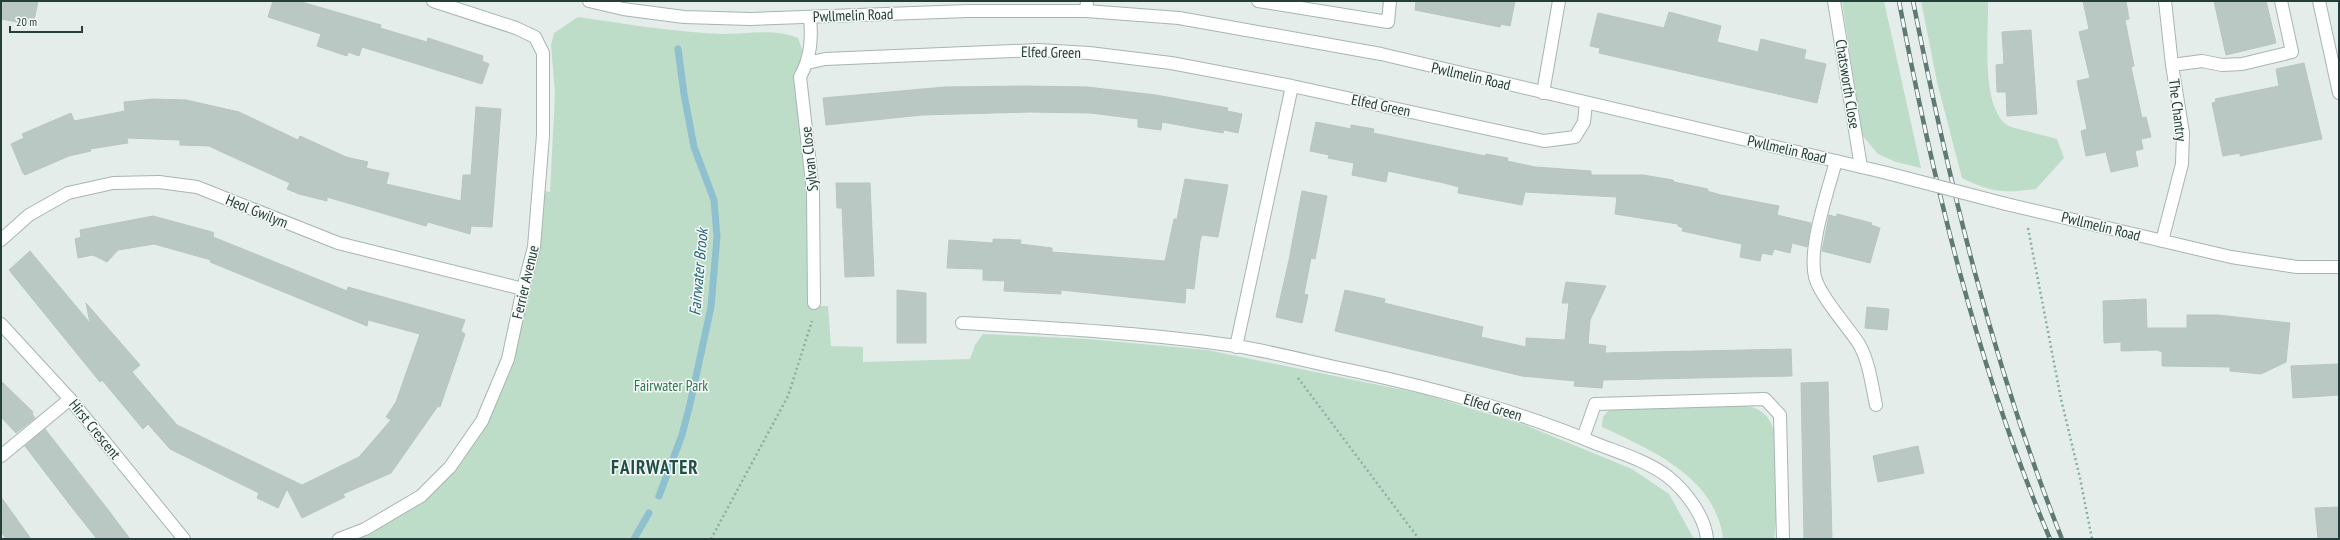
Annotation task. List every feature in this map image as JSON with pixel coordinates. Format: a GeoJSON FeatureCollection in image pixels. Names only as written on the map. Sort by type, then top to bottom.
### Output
{"type":"FeatureCollection","features":[{"type":"Feature","properties":{"kind":"street"},"geometry":{"type":"LineString","coordinates":[[433,1],[465,6]]}},
{"type":"Feature","properties":{"kind":"street","name":"Pwllmelin Road"},"geometry":{"type":"LineString","coordinates":[[589,1],[624,9],[684,17],[750,19],[1086,6],[1179,18],[1382,54],[1887,173],[2006,204],[2231,257],[2297,267],[2339,267]]}},
{"type":"Feature","properties":{"kind":"street"},"geometry":{"type":"LineString","coordinates":[[1258,1],[1388,22],[1390,1]]}},
{"type":"Feature","properties":{"kind":"street"},"geometry":{"type":"LineString","coordinates":[[1543,93],[1559,1]]}},
{"type":"Feature","properties":{"kind":"street","name":"Chatsworth Close"},"geometry":{"type":"LineString","coordinates":[[1834,1],[1861,167]]}},
{"type":"Feature","properties":{"kind":"street","name":"The Chantry"},"geometry":{"type":"LineString","coordinates":[[2162,241],[2182,164],[2183,133],[2172,65],[2165,1]]}},
{"type":"Feature","properties":{"kind":"street"},"geometry":{"type":"LineString","coordinates":[[2172,65],[2202,61],[2222,65],[2242,64],[2292,52],[2281,1]]}},
{"type":"Feature","properties":{"kind":"street"},"geometry":{"type":"LineString","coordinates":[[2319,1],[2339,93]]}},
{"type":"Feature","properties":{"kind":"street","name":"Ferrier Avenue"},"geometry":{"type":"LineString","coordinates":[[339,539],[364,529],[421,496],[450,466],[482,421],[496,392],[508,359],[523,289],[534,247],[539,207],[543,136],[542,53],[535,37],[465,6]]}},
{"type":"Feature","properties":{"kind":"street","name":"Sylvan Close"},"geometry":{"type":"LineString","coordinates":[[810,17],[812,40],[807,63],[800,77],[812,191],[814,303]]}},
{"type":"Feature","properties":{"kind":"street","name":"Elfed Green"},"geometry":{"type":"LineString","coordinates":[[807,63],[825,58],[1038,50],[1089,53],[1171,63],[1292,86],[1544,141],[1575,137],[1584,122],[1586,103]]}},
{"type":"Feature","properties":{"kind":"street"},"geometry":{"type":"LineString","coordinates":[[1236,346],[1292,86]]}},
{"type":"Feature","properties":{"kind":"street"},"geometry":{"type":"LineString","coordinates":[[1836,161],[1815,248],[1815,278],[1833,307],[1860,345],[1871,379],[1876,405]]}},
{"type":"Feature","properties":{"kind":"street","name":"Heol Gwilym"},"geometry":{"type":"LineString","coordinates":[[1,240],[29,215],[68,193],[113,183],[159,182],[197,187],[338,243],[523,289]]}},
{"type":"Feature","properties":{"kind":"street","name":"Elfed Green"},"geometry":{"type":"LineString","coordinates":[[962,323],[1093,330],[1236,346],[1415,384],[1511,411],[1640,461],[1666,475],[1681,489],[1696,508],[1707,539]]}},
{"type":"Feature","properties":{"kind":"street","name":"Hirst Crescent"},"geometry":{"type":"LineString","coordinates":[[1,324],[70,399],[184,539]]}},
{"type":"Feature","properties":{"kind":"street"},"geometry":{"type":"LineString","coordinates":[[1,456],[70,399]]}},
{"type":"Feature","properties":{"kind":"street"},"geometry":{"type":"LineString","coordinates":[[1583,438],[1595,404],[1765,399],[1780,415],[1783,539]]}},
{"type":"Feature","properties":{"kind":"path"},"geometry":{"type":"LineString","coordinates":[[2024,208],[2061,399],[2080,478],[2092,539]]}},
{"type":"Feature","properties":{"kind":"path"},"geometry":{"type":"LineString","coordinates":[[710,539],[788,396],[814,316],[814,303]]}},
{"type":"Feature","properties":{"kind":"path"},"geometry":{"type":"LineString","coordinates":[[1281,356],[1419,539]]}},
{"type":"Feature","properties":{"kind":"green space"},"geometry":{"type":"Polygon","coordinates":[[[1842,1],[1884,1],[1921,168],[1896,162],[1878,154],[1862,135],[1842,1]]]}},
{"type":"Feature","properties":{"kind":"green space"},"geometry":{"type":"Polygon","coordinates":[[[1921,1],[1988,1],[1987,49],[1989,86],[1998,115],[2007,125],[2057,139],[2064,158],[2036,189],[1998,191],[1982,187],[1962,178],[1937,82],[1921,1]]]}},
{"type":"Feature","properties":{"kind":"green space","name":"Fairwater Park"},"geometry":{"type":"Polygon","coordinates":[[[578,17],[686,31],[722,34],[770,32],[798,38],[807,63],[800,77],[814,306],[828,306],[831,346],[863,347],[863,362],[970,359],[975,345],[983,334],[1088,339],[1207,350],[1423,394],[1525,425],[1632,469],[1669,494],[1694,539],[339,539],[421,496],[482,421],[508,359],[540,190],[550,192],[555,93],[551,45],[554,33],[578,17]]]}},
{"type":"Feature","properties":{"kind":"green space"},"geometry":{"type":"Polygon","coordinates":[[[1738,405],[1751,407],[1762,412],[1770,420],[1775,433],[1777,515],[1774,539],[1723,539],[1718,517],[1708,499],[1695,482],[1660,456],[1641,445],[1602,427],[1603,417],[1608,411],[1625,408],[1738,405]]]}},
{"type":"Feature","properties":{"kind":"building"},"geometry":{"type":"Polygon","coordinates":[[[1,1],[38,1],[33,25],[1,19],[1,1]]]}},
{"type":"Feature","properties":{"kind":"building"},"geometry":{"type":"Polygon","coordinates":[[[273,1],[298,1],[381,25],[380,28],[427,42],[428,38],[483,56],[482,61],[489,64],[482,84],[362,47],[359,56],[348,52],[347,56],[317,46],[321,34],[268,17],[273,1]]]}},
{"type":"Feature","properties":{"kind":"building"},"geometry":{"type":"Polygon","coordinates":[[[1416,1],[1515,1],[1510,26],[1501,24],[1500,27],[1415,10],[1416,1]]]}},
{"type":"Feature","properties":{"kind":"building"},"geometry":{"type":"Polygon","coordinates":[[[2083,1],[2126,1],[2129,19],[2125,20],[2134,66],[2131,67],[2142,118],[2146,117],[2151,137],[2141,139],[2143,149],[2135,151],[2138,166],[2111,172],[2106,152],[2086,156],[2081,131],[2087,129],[2077,81],[2090,78],[2079,32],[2089,29],[2083,1]]]}},
{"type":"Feature","properties":{"kind":"building"},"geometry":{"type":"Polygon","coordinates":[[[2214,1],[2266,1],[2276,43],[2226,55],[2214,1]]]}},
{"type":"Feature","properties":{"kind":"building"},"geometry":{"type":"Polygon","coordinates":[[[1669,12],[1721,26],[1717,42],[1758,52],[1761,39],[1806,50],[1804,59],[1826,64],[1817,103],[1599,53],[1600,48],[1590,46],[1598,13],[1664,28],[1669,12]]]}},
{"type":"Feature","properties":{"kind":"building"},"geometry":{"type":"Polygon","coordinates":[[[2031,30],[2037,114],[2007,116],[2006,92],[1997,92],[1996,65],[2004,64],[2002,32],[2031,30]]]}},
{"type":"Feature","properties":{"kind":"building"},"geometry":{"type":"Polygon","coordinates":[[[2304,63],[2322,139],[2240,156],[2240,153],[2223,156],[2212,103],[2216,102],[2215,99],[2279,86],[2276,69],[2304,63]]]}},
{"type":"Feature","properties":{"kind":"building"},"geometry":{"type":"Polygon","coordinates":[[[945,87],[1087,87],[1156,95],[1228,108],[1227,111],[1242,114],[1238,133],[1224,130],[1223,133],[1162,122],[1161,130],[1138,127],[1138,119],[1091,113],[1030,112],[922,115],[826,125],[823,98],[945,87]]]}},
{"type":"Feature","properties":{"kind":"building"},"geometry":{"type":"Polygon","coordinates":[[[153,99],[186,100],[239,112],[298,140],[300,136],[346,157],[368,162],[366,168],[389,173],[386,184],[461,201],[463,175],[471,175],[476,107],[501,109],[492,227],[471,226],[470,234],[428,222],[426,226],[327,197],[327,201],[299,194],[287,189],[290,183],[209,146],[180,145],[180,140],[127,138],[128,143],[90,149],[91,151],[69,156],[25,175],[23,173],[11,144],[24,138],[22,134],[71,113],[74,121],[125,111],[124,102],[153,99]]]}},
{"type":"Feature","properties":{"kind":"building"},"geometry":{"type":"Polygon","coordinates":[[[1316,122],[1351,129],[1351,125],[1374,129],[1373,133],[1485,156],[1486,154],[1508,158],[1507,161],[1535,167],[1591,171],[1591,175],[1643,175],[1673,180],[1674,182],[1708,189],[1707,191],[1721,195],[1779,206],[1777,215],[1811,223],[1807,247],[1792,243],[1790,253],[1774,249],[1772,255],[1762,253],[1760,261],[1740,257],[1742,244],[1682,231],[1683,228],[1678,226],[1678,224],[1615,214],[1617,197],[1525,192],[1522,205],[1458,193],[1459,187],[1388,171],[1386,182],[1352,175],[1354,163],[1328,158],[1329,155],[1310,151],[1316,122]]]}},
{"type":"Feature","properties":{"kind":"building"},"geometry":{"type":"Polygon","coordinates":[[[1185,179],[1228,185],[1218,237],[1202,235],[1194,289],[1186,288],[1185,303],[1061,290],[1061,294],[1004,291],[1005,281],[983,280],[983,269],[947,268],[949,240],[993,243],[993,239],[1021,240],[1020,244],[1052,248],[1052,252],[1165,261],[1174,219],[1177,219],[1185,179]]]}},
{"type":"Feature","properties":{"kind":"building"},"geometry":{"type":"Polygon","coordinates":[[[836,183],[870,183],[874,276],[845,277],[842,208],[837,208],[836,183]]]}},
{"type":"Feature","properties":{"kind":"building"},"geometry":{"type":"Polygon","coordinates":[[[1302,191],[1327,196],[1315,259],[1311,258],[1304,294],[1308,295],[1302,323],[1276,317],[1289,260],[1302,191]]]}},
{"type":"Feature","properties":{"kind":"building"},"geometry":{"type":"Polygon","coordinates":[[[1837,214],[1872,223],[1871,225],[1880,228],[1870,263],[1822,251],[1829,215],[1836,217],[1837,214]]]}},
{"type":"Feature","properties":{"kind":"building"},"geometry":{"type":"Polygon","coordinates":[[[153,216],[212,232],[214,233],[213,237],[347,291],[348,287],[465,320],[461,331],[465,334],[440,407],[438,406],[391,473],[343,494],[345,497],[302,518],[287,489],[278,508],[257,498],[259,493],[170,449],[148,424],[143,429],[102,380],[100,382],[9,270],[30,251],[90,323],[86,303],[140,365],[132,372],[177,425],[302,485],[359,457],[391,420],[386,417],[396,402],[420,334],[368,320],[367,326],[210,262],[211,260],[154,244],[118,250],[107,262],[93,255],[78,258],[75,239],[81,237],[80,230],[153,216]]]}},
{"type":"Feature","properties":{"kind":"building"},"geometry":{"type":"Polygon","coordinates":[[[1566,282],[1606,286],[1590,320],[1588,344],[1606,346],[1605,353],[1791,349],[1792,376],[1603,380],[1602,388],[1574,386],[1575,381],[1522,376],[1335,331],[1345,290],[1385,299],[1384,303],[1483,327],[1481,337],[1526,347],[1526,338],[1565,340],[1569,303],[1562,303],[1566,282]]]}},
{"type":"Feature","properties":{"kind":"building"},"geometry":{"type":"Polygon","coordinates":[[[897,290],[926,293],[926,343],[897,343],[897,290]]]}},
{"type":"Feature","properties":{"kind":"building"},"geometry":{"type":"Polygon","coordinates":[[[2146,299],[2147,328],[2187,328],[2187,315],[2218,315],[2290,323],[2286,362],[2261,374],[2230,371],[2230,367],[2162,366],[2162,352],[2157,350],[2121,351],[2121,342],[2104,343],[2103,301],[2146,299]]]}},
{"type":"Feature","properties":{"kind":"building"},"geometry":{"type":"Polygon","coordinates":[[[1867,307],[1889,309],[1887,330],[1865,328],[1867,307]]]}},
{"type":"Feature","properties":{"kind":"building"},"geometry":{"type":"Polygon","coordinates":[[[2339,364],[2339,395],[2293,398],[2291,366],[2339,364]]]}},
{"type":"Feature","properties":{"kind":"building"},"geometry":{"type":"Polygon","coordinates":[[[1,381],[33,412],[32,414],[35,418],[16,433],[1,417],[1,381]]]}},
{"type":"Feature","properties":{"kind":"building"},"geometry":{"type":"Polygon","coordinates":[[[1828,382],[1832,539],[1804,539],[1801,383],[1828,382]]]}},
{"type":"Feature","properties":{"kind":"building"},"geometry":{"type":"Polygon","coordinates":[[[45,429],[130,539],[97,539],[70,505],[25,446],[45,429]]]}},
{"type":"Feature","properties":{"kind":"building"},"geometry":{"type":"Polygon","coordinates":[[[1918,446],[1924,473],[1878,482],[1873,456],[1918,446]]]}},
{"type":"Feature","properties":{"kind":"building"},"geometry":{"type":"Polygon","coordinates":[[[1,497],[31,539],[6,539],[1,531],[1,497]]]}},
{"type":"Feature","properties":{"kind":"building"},"geometry":{"type":"Polygon","coordinates":[[[2339,507],[2339,539],[2318,539],[2315,508],[2339,507]]]}},
{"type":"Feature","properties":{"kind":"waterway","name":"Fairwater Brook"},"geometry":{"type":"LineString","coordinates":[[659,496],[682,435],[690,404],[711,307],[717,237],[714,200],[694,147],[684,94],[678,49]]}},
{"type":"Feature","properties":{"kind":"waterway","name":"Fairwater Brook"},"geometry":{"type":"LineString","coordinates":[[634,539],[649,513]]}},
{"type":"Feature","properties":{"kind":"railway"},"geometry":{"type":"LineString","coordinates":[[1899,1],[1927,137],[1960,274],[2001,409],[2024,475],[2050,539]]}},
{"type":"Feature","properties":{"kind":"railway"},"geometry":{"type":"LineString","coordinates":[[1913,1],[1942,138],[1975,273],[2015,408],[2037,474],[2062,539]]}},
{"type":"Feature","properties":{"kind":"district","name":"FAIRWATER"},"geometry":{"type":"Point","coordinates":[655,467]}}]}
